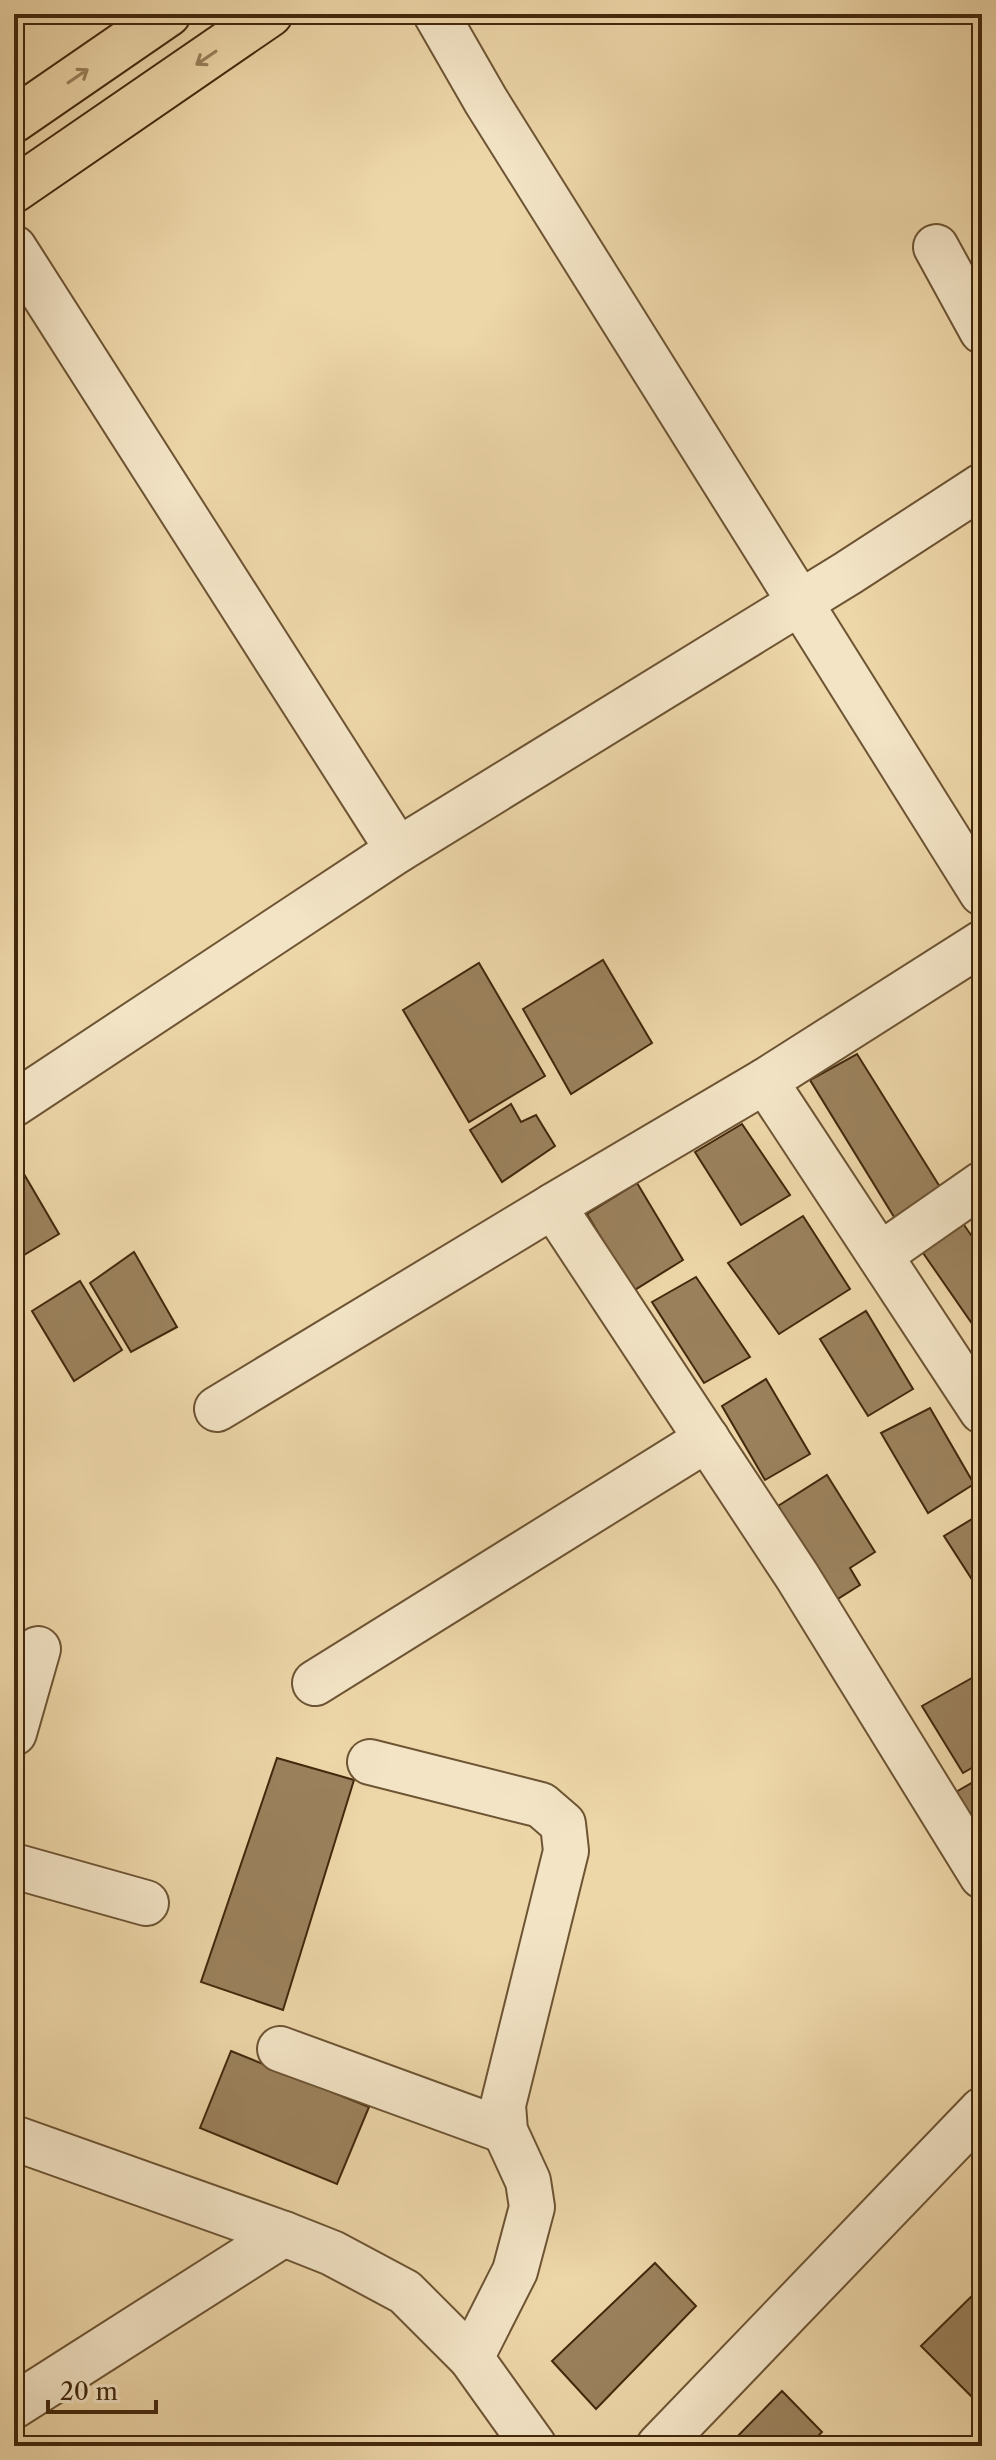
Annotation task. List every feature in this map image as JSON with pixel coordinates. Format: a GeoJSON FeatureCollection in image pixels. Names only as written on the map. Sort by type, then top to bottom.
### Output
{"type":"FeatureCollection","features":[{"type":"Feature","properties":{"kind":"main road"},"geometry":{"type":"LineString","coordinates":[[14,120],[168,14]]}},
{"type":"Feature","properties":{"kind":"main road"},"geometry":{"type":"LineString","coordinates":[[14,190],[270,14]]}},
{"type":"Feature","properties":{"kind":"street"},"geometry":{"type":"LineString","coordinates":[[436,14],[486,101],[982,893]]}},
{"type":"Feature","properties":{"kind":"street"},"geometry":{"type":"LineString","coordinates":[[936,247],[982,331]]}},
{"type":"Feature","properties":{"kind":"street"},"geometry":{"type":"LineString","coordinates":[[14,248],[398,850]]}},
{"type":"Feature","properties":{"kind":"street"},"geometry":{"type":"LineString","coordinates":[[14,1104],[398,850],[982,486]]}},
{"type":"Feature","properties":{"kind":"street"},"geometry":{"type":"LineString","coordinates":[[217,1409],[765,1081],[982,943]]}},
{"type":"Feature","properties":{"kind":"street"},"geometry":{"type":"LineString","coordinates":[[765,1081],[982,1411]]}},
{"type":"Feature","properties":{"kind":"street"},"geometry":{"type":"LineString","coordinates":[[880,1255],[982,1184]]}},
{"type":"Feature","properties":{"kind":"street"},"geometry":{"type":"LineString","coordinates":[[553,1206],[797,1576],[982,1876]]}},
{"type":"Feature","properties":{"kind":"street"},"geometry":{"type":"LineString","coordinates":[[315,1683],[707,1439]]}},
{"type":"Feature","properties":{"kind":"street"},"geometry":{"type":"LineString","coordinates":[[14,1733],[38,1649]]}},
{"type":"Feature","properties":{"kind":"street"},"geometry":{"type":"LineString","coordinates":[[370,1762],[541,1805],[563,1824],[566,1851],[503,2105],[505,2131],[528,2181],[532,2207],[515,2271],[471,2358]]}},
{"type":"Feature","properties":{"kind":"street"},"geometry":{"type":"LineString","coordinates":[[14,1866],[146,1903]]}},
{"type":"Feature","properties":{"kind":"street"},"geometry":{"type":"LineString","coordinates":[[280,2049],[505,2131]]}},
{"type":"Feature","properties":{"kind":"street"},"geometry":{"type":"LineString","coordinates":[[659,2446],[982,2110]]}},
{"type":"Feature","properties":{"kind":"street"},"geometry":{"type":"LineString","coordinates":[[14,2138],[284,2234],[332,2253],[405,2292],[471,2358],[534,2446]]}},
{"type":"Feature","properties":{"kind":"street"},"geometry":{"type":"LineString","coordinates":[[14,2406],[284,2234]]}},
{"type":"Feature","properties":{"kind":"building"},"geometry":{"type":"Polygon","coordinates":[[[967,14],[982,14],[982,35],[967,14]]]}},
{"type":"Feature","properties":{"kind":"building"},"geometry":{"type":"Polygon","coordinates":[[[603,960],[652,1043],[571,1094],[523,1009],[603,960]]]}},
{"type":"Feature","properties":{"kind":"building"},"geometry":{"type":"Polygon","coordinates":[[[479,963],[545,1076],[469,1122],[403,1010],[479,963]]]}},
{"type":"Feature","properties":{"kind":"building"},"geometry":{"type":"Polygon","coordinates":[[[857,1054],[945,1195],[899,1225],[810,1080],[857,1054]]]}},
{"type":"Feature","properties":{"kind":"building"},"geometry":{"type":"Polygon","coordinates":[[[511,1104],[521,1122],[536,1115],[555,1146],[502,1182],[470,1130],[511,1104]]]}},
{"type":"Feature","properties":{"kind":"building"},"geometry":{"type":"Polygon","coordinates":[[[742,1124],[790,1195],[741,1225],[695,1152],[742,1124]]]}},
{"type":"Feature","properties":{"kind":"building"},"geometry":{"type":"Polygon","coordinates":[[[14,1157],[59,1234],[14,1261],[14,1157]]]}},
{"type":"Feature","properties":{"kind":"building"},"geometry":{"type":"Polygon","coordinates":[[[637,1183],[683,1260],[633,1291],[587,1214],[637,1183]]]}},
{"type":"Feature","properties":{"kind":"building"},"geometry":{"type":"Polygon","coordinates":[[[803,1216],[850,1289],[779,1334],[728,1263],[803,1216]]]}},
{"type":"Feature","properties":{"kind":"building"},"geometry":{"type":"Polygon","coordinates":[[[962,1222],[982,1251],[982,1338],[921,1250],[962,1222]]]}},
{"type":"Feature","properties":{"kind":"building"},"geometry":{"type":"Polygon","coordinates":[[[134,1252],[177,1327],[131,1352],[90,1283],[134,1252]]]}},
{"type":"Feature","properties":{"kind":"building"},"geometry":{"type":"Polygon","coordinates":[[[696,1277],[750,1357],[704,1383],[652,1302],[696,1277]]]}},
{"type":"Feature","properties":{"kind":"building"},"geometry":{"type":"Polygon","coordinates":[[[80,1281],[122,1350],[74,1381],[32,1311],[80,1281]]]}},
{"type":"Feature","properties":{"kind":"building"},"geometry":{"type":"Polygon","coordinates":[[[866,1311],[913,1389],[868,1416],[820,1339],[866,1311]]]}},
{"type":"Feature","properties":{"kind":"building"},"geometry":{"type":"Polygon","coordinates":[[[766,1379],[810,1454],[765,1480],[722,1406],[766,1379]]]}},
{"type":"Feature","properties":{"kind":"building"},"geometry":{"type":"Polygon","coordinates":[[[930,1408],[974,1484],[928,1513],[881,1433],[930,1408]]]}},
{"type":"Feature","properties":{"kind":"building"},"geometry":{"type":"Polygon","coordinates":[[[827,1475],[875,1552],[850,1568],[860,1585],[836,1600],[778,1506],[827,1475]]]}},
{"type":"Feature","properties":{"kind":"building"},"geometry":{"type":"Polygon","coordinates":[[[982,1513],[982,1595],[944,1536],[982,1513]]]}},
{"type":"Feature","properties":{"kind":"building"},"geometry":{"type":"Polygon","coordinates":[[[979,1674],[982,1679],[982,1762],[963,1773],[922,1706],[979,1674]]]}},
{"type":"Feature","properties":{"kind":"building"},"geometry":{"type":"Polygon","coordinates":[[[277,1758],[354,1780],[283,2010],[201,1982],[277,1758]]]}},
{"type":"Feature","properties":{"kind":"building"},"geometry":{"type":"Polygon","coordinates":[[[982,1777],[982,1837],[954,1793],[982,1777]]]}},
{"type":"Feature","properties":{"kind":"building"},"geometry":{"type":"Polygon","coordinates":[[[231,2051],[369,2107],[337,2184],[200,2128],[231,2051]]]}},
{"type":"Feature","properties":{"kind":"building"},"geometry":{"type":"Polygon","coordinates":[[[655,2263],[696,2306],[596,2409],[552,2361],[655,2263]]]}},
{"type":"Feature","properties":{"kind":"building"},"geometry":{"type":"Polygon","coordinates":[[[982,2286],[982,2407],[921,2346],[982,2286]]]}},
{"type":"Feature","properties":{"kind":"building"},"geometry":{"type":"Polygon","coordinates":[[[782,2391],[822,2432],[808,2446],[728,2446],[782,2391]]]}}]}
